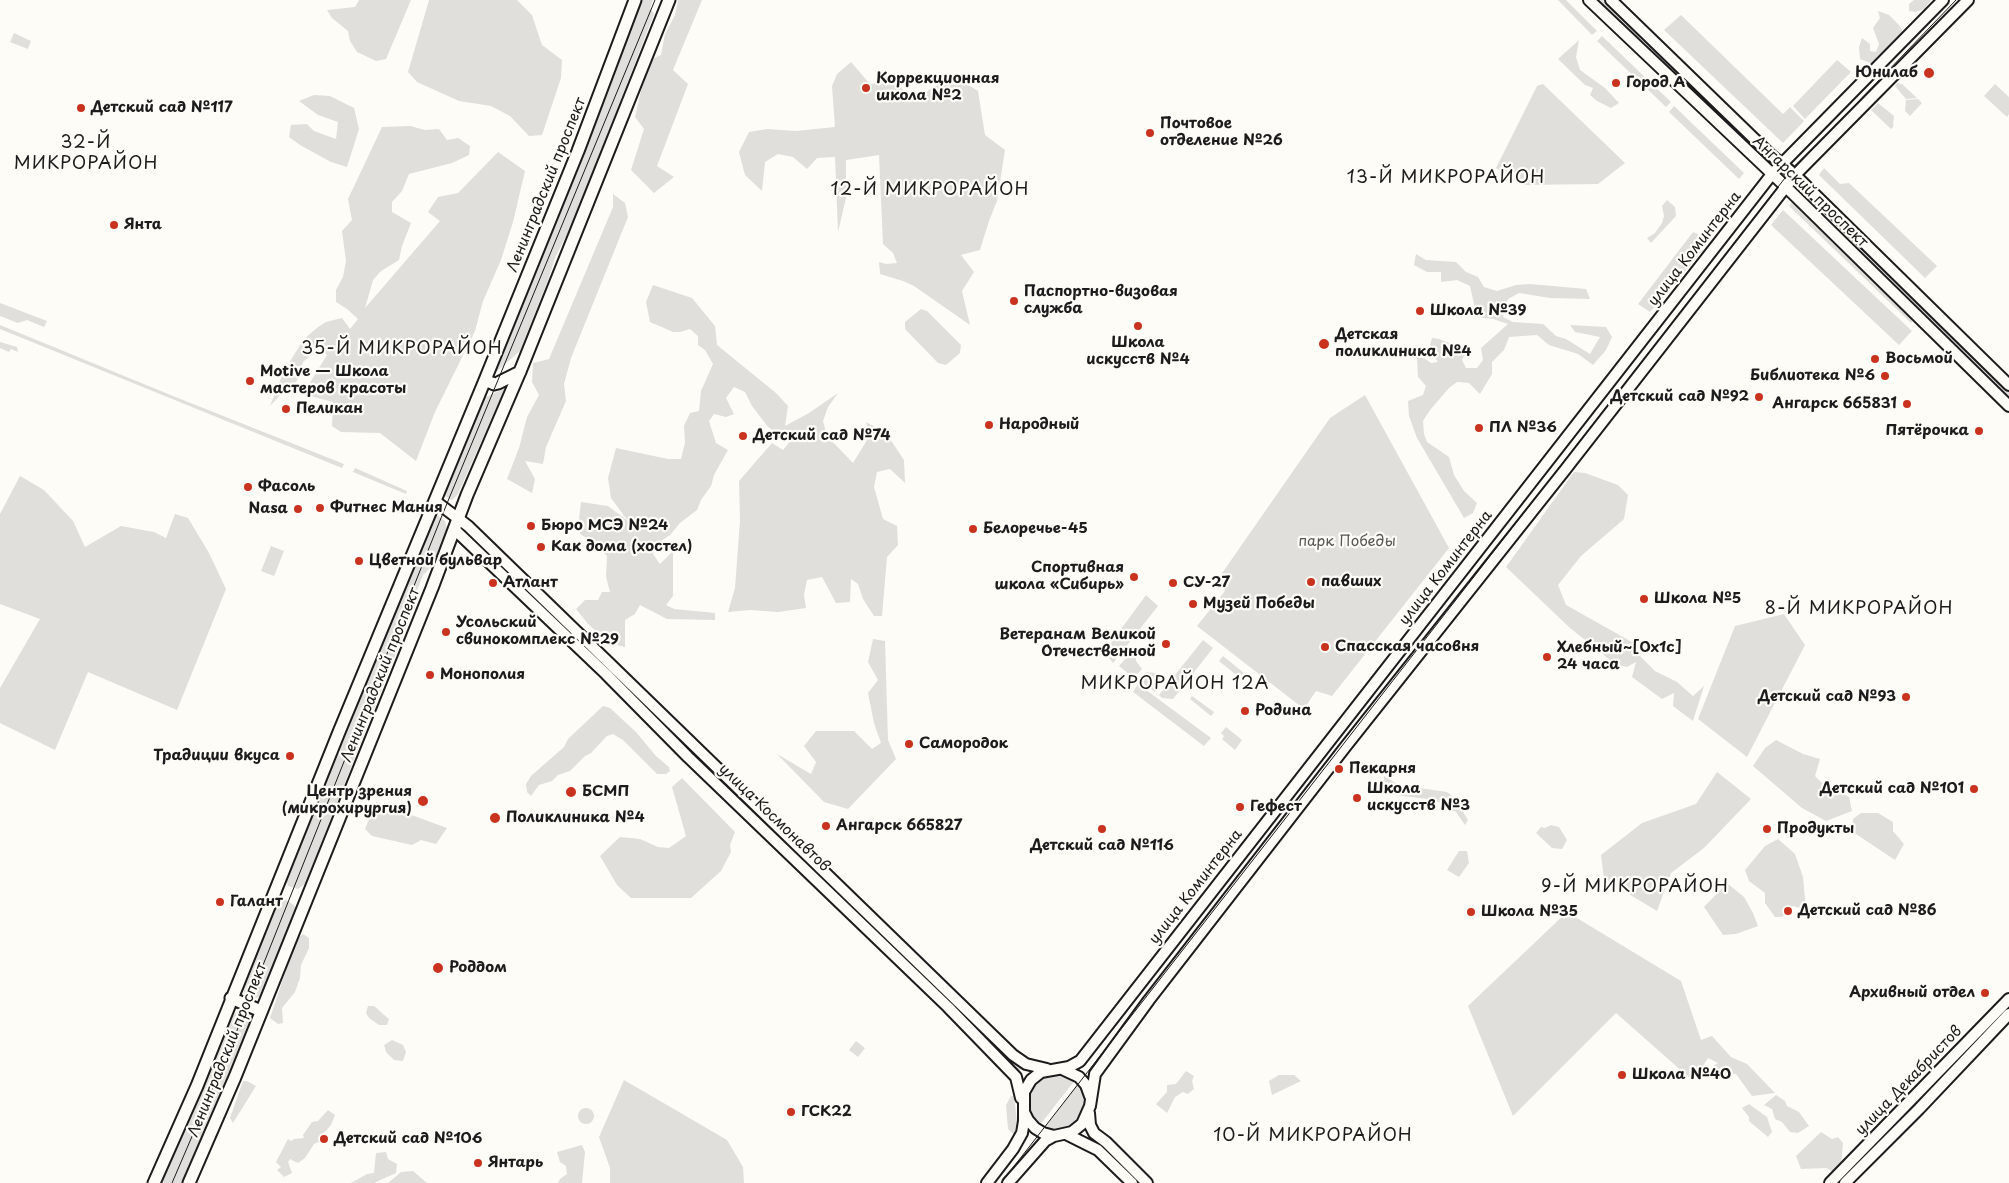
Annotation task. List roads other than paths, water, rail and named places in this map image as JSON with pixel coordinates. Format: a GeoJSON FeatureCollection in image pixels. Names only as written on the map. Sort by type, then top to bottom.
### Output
{"type":"FeatureCollection","features":[{"type":"Feature","properties":{"kind":"main road","name":"Ленинградский проспект"},"geometry":{"type":"LineString","coordinates":[[154,1183],[197,1086],[339,732],[485,380],[578,151],[635,0]]}},
{"type":"Feature","properties":{"kind":"main road","name":"Ленинградский проспект"},"geometry":{"type":"LineString","coordinates":[[189,1183],[235,1077],[432,588],[458,518],[520,372],[669,0]]}},
{"type":"Feature","properties":{"kind":"main road"},"geometry":{"type":"LineString","coordinates":[[485,380],[494,384],[520,372]]}},
{"type":"Feature","properties":{"kind":"main road"},"geometry":{"type":"LineString","coordinates":[[231,998],[261,1011]]}},
{"type":"Feature","properties":{"kind":"street","name":"Ангарский проспект"},"geometry":{"type":"LineString","coordinates":[[1589,0],[1786,187],[2009,406]]}},
{"type":"Feature","properties":{"kind":"street","name":"Ангарский проспект"},"geometry":{"type":"LineString","coordinates":[[1611,0],[1795,175],[2009,385]]}},
{"type":"Feature","properties":{"kind":"street","name":"улица Коминтерна"},"geometry":{"type":"LineString","coordinates":[[1048,1069],[1076,1064],[1085,1055],[1781,163],[1943,0]]}},
{"type":"Feature","properties":{"kind":"street","name":"улица Коминтерна"},"geometry":{"type":"LineString","coordinates":[[1066,1134],[1082,1124],[1090,1106],[1095,1074],[1149,1000],[1795,175],[1968,0]]}},
{"type":"Feature","properties":{"kind":"street"},"geometry":{"type":"LineString","coordinates":[[1640,49],[1650,37]]}},
{"type":"Feature","properties":{"kind":"street","name":"улица Космонавтов"},"geometry":{"type":"LineString","coordinates":[[435,500],[458,518],[806,852],[1013,1055],[1026,1064],[1048,1069]]}},
{"type":"Feature","properties":{"kind":"street","name":"улица Космонавтов"},"geometry":{"type":"LineString","coordinates":[[454,529],[610,678],[688,757],[855,916],[1004,1063],[1016,1077],[1025,1113],[1033,1126],[1043,1133],[1054,1136]]}},
{"type":"Feature","properties":{"kind":"street","name":"улица Декабристов"},"geometry":{"type":"LineString","coordinates":[[1843,1180],[2009,999]]}},
{"type":"Feature","properties":{"kind":"street","name":"улица Декабристов"},"geometry":{"type":"LineString","coordinates":[[1830,1183],[1843,1180],[1919,1109],[2009,1014]]}},
{"type":"Feature","properties":{"kind":"street"},"geometry":{"type":"LineString","coordinates":[[1062,1068],[1076,1074],[1086,1085],[1090,1099],[1089,1120],[1094,1134],[1106,1142],[1147,1183]]}},
{"type":"Feature","properties":{"kind":"street"},"geometry":{"type":"LineString","coordinates":[[987,1183],[1014,1149],[1022,1134],[1024,1092],[1030,1080],[1048,1069]]}},
{"type":"Feature","properties":{"kind":"street"},"geometry":{"type":"LineString","coordinates":[[1008,1183],[1042,1143],[1054,1136],[1066,1134],[1098,1150],[1132,1183]]}},
{"type":"Feature","properties":{"kind":"tram line"},"geometry":{"type":"LineString","coordinates":[[172,1183],[230,1048],[441,518],[655,0]]}},
{"type":"Feature","properties":{"kind":"tram line"},"geometry":{"type":"LineString","coordinates":[[1001,1183],[1785,178],[1956,0]]}},
{"type":"Feature","properties":{"kind":"place","name":"Юнилаб"},"geometry":{"type":"Point","coordinates":[1929,73]}},
{"type":"Feature","properties":{"kind":"place","name":"Город А"},"geometry":{"type":"Point","coordinates":[1616,83]}},
{"type":"Feature","properties":{"kind":"place","name":"Коррекционная школа №2"},"geometry":{"type":"Point","coordinates":[866,88]}},
{"type":"Feature","properties":{"kind":"place","name":"Детский сад №117"},"geometry":{"type":"Point","coordinates":[81,108]}},
{"type":"Feature","properties":{"kind":"place","name":"Почтовое отделение №26"},"geometry":{"type":"Point","coordinates":[1150,133]}},
{"type":"Feature","properties":{"kind":"place","name":"Янта"},"geometry":{"type":"Point","coordinates":[114,225]}},
{"type":"Feature","properties":{"kind":"place","name":"Паспортно-визовая служба"},"geometry":{"type":"Point","coordinates":[1014,301]}},
{"type":"Feature","properties":{"kind":"place","name":"Школа №39"},"geometry":{"type":"Point","coordinates":[1420,311]}},
{"type":"Feature","properties":{"kind":"place","name":"Школа искусств №4"},"geometry":{"type":"Point","coordinates":[1138,326]}},
{"type":"Feature","properties":{"kind":"place","name":"Детская поликлиника №4"},"geometry":{"type":"Point","coordinates":[1324,344]}},
{"type":"Feature","properties":{"kind":"place","name":"Восьмой"},"geometry":{"type":"Point","coordinates":[1875,359]}},
{"type":"Feature","properties":{"kind":"place","name":"Библиотека №6"},"geometry":{"type":"Point","coordinates":[1885,376]}},
{"type":"Feature","properties":{"kind":"place","name":"Motive — Школа мастеров красоты"},"geometry":{"type":"Point","coordinates":[250,381]}},
{"type":"Feature","properties":{"kind":"place","name":"Детский сад №92"},"geometry":{"type":"Point","coordinates":[1759,397]}},
{"type":"Feature","properties":{"kind":"place","name":"Ангарск 665831"},"geometry":{"type":"Point","coordinates":[1907,404]}},
{"type":"Feature","properties":{"kind":"place","name":"Пеликан"},"geometry":{"type":"Point","coordinates":[286,409]}},
{"type":"Feature","properties":{"kind":"place","name":"Народный"},"geometry":{"type":"Point","coordinates":[989,425]}},
{"type":"Feature","properties":{"kind":"place","name":"ПЛ №36"},"geometry":{"type":"Point","coordinates":[1479,428]}},
{"type":"Feature","properties":{"kind":"place","name":"Пятёрочка"},"geometry":{"type":"Point","coordinates":[1979,431]}},
{"type":"Feature","properties":{"kind":"place","name":"Детский сад №74"},"geometry":{"type":"Point","coordinates":[743,436]}},
{"type":"Feature","properties":{"kind":"place","name":"Фасоль"},"geometry":{"type":"Point","coordinates":[248,487]}},
{"type":"Feature","properties":{"kind":"place","name":"Фитнес Мания"},"geometry":{"type":"Point","coordinates":[320,508]}},
{"type":"Feature","properties":{"kind":"place","name":"Nasa"},"geometry":{"type":"Point","coordinates":[298,509]}},
{"type":"Feature","properties":{"kind":"place","name":"Бюро МСЭ №24"},"geometry":{"type":"Point","coordinates":[531,526]}},
{"type":"Feature","properties":{"kind":"place","name":"Белоречье-45"},"geometry":{"type":"Point","coordinates":[973,529]}},
{"type":"Feature","properties":{"kind":"place","name":"Как дома (хостел)"},"geometry":{"type":"Point","coordinates":[541,547]}},
{"type":"Feature","properties":{"kind":"place","name":"Цветной бульвар"},"geometry":{"type":"Point","coordinates":[359,561]}},
{"type":"Feature","properties":{"kind":"place","name":"Спортивная школа «Сибирь»"},"geometry":{"type":"Point","coordinates":[1134,577]}},
{"type":"Feature","properties":{"kind":"place","name":"павших"},"geometry":{"type":"Point","coordinates":[1311,582]}},
{"type":"Feature","properties":{"kind":"place","name":"Атлант"},"geometry":{"type":"Point","coordinates":[493,583]}},
{"type":"Feature","properties":{"kind":"place","name":"СУ-27"},"geometry":{"type":"Point","coordinates":[1173,583]}},
{"type":"Feature","properties":{"kind":"place","name":"Школа №5"},"geometry":{"type":"Point","coordinates":[1644,599]}},
{"type":"Feature","properties":{"kind":"place","name":"Музей Победы"},"geometry":{"type":"Point","coordinates":[1193,604]}},
{"type":"Feature","properties":{"kind":"place","name":"Усольский свинокомплекс №29"},"geometry":{"type":"Point","coordinates":[446,632]}},
{"type":"Feature","properties":{"kind":"place","name":"Ветеранам Великой Отечественной"},"geometry":{"type":"Point","coordinates":[1166,644]}},
{"type":"Feature","properties":{"kind":"place","name":"Спасская часовня"},"geometry":{"type":"Point","coordinates":[1325,647]}},
{"type":"Feature","properties":{"kind":"place","name":"Хлебный~[0x1c] 24 часа"},"geometry":{"type":"Point","coordinates":[1547,657]}},
{"type":"Feature","properties":{"kind":"place","name":"Монополия"},"geometry":{"type":"Point","coordinates":[430,675]}},
{"type":"Feature","properties":{"kind":"place","name":"Детский сад №93"},"geometry":{"type":"Point","coordinates":[1906,697]}},
{"type":"Feature","properties":{"kind":"place","name":"Родина"},"geometry":{"type":"Point","coordinates":[1245,711]}},
{"type":"Feature","properties":{"kind":"place","name":"Самородок"},"geometry":{"type":"Point","coordinates":[909,744]}},
{"type":"Feature","properties":{"kind":"place","name":"Традиции вкуса"},"geometry":{"type":"Point","coordinates":[290,756]}},
{"type":"Feature","properties":{"kind":"place","name":"Пекарня"},"geometry":{"type":"Point","coordinates":[1339,769]}},
{"type":"Feature","properties":{"kind":"place","name":"Детский сад №101"},"geometry":{"type":"Point","coordinates":[1974,789]}},
{"type":"Feature","properties":{"kind":"place","name":"БСМП"},"geometry":{"type":"Point","coordinates":[571,792]}},
{"type":"Feature","properties":{"kind":"place","name":"Школа искусств №3"},"geometry":{"type":"Point","coordinates":[1357,798]}},
{"type":"Feature","properties":{"kind":"place","name":"Центр зрения (микрохирургия)"},"geometry":{"type":"Point","coordinates":[423,801]}},
{"type":"Feature","properties":{"kind":"place","name":"Гефест"},"geometry":{"type":"Point","coordinates":[1240,807]}},
{"type":"Feature","properties":{"kind":"place","name":"Поликлиника №4"},"geometry":{"type":"Point","coordinates":[495,818]}},
{"type":"Feature","properties":{"kind":"place","name":"Ангарск 665827"},"geometry":{"type":"Point","coordinates":[826,826]}},
{"type":"Feature","properties":{"kind":"place","name":"Детский сад №116"},"geometry":{"type":"Point","coordinates":[1102,829]}},
{"type":"Feature","properties":{"kind":"place","name":"Продукты"},"geometry":{"type":"Point","coordinates":[1767,829]}},
{"type":"Feature","properties":{"kind":"place","name":"Галант"},"geometry":{"type":"Point","coordinates":[220,902]}},
{"type":"Feature","properties":{"kind":"place","name":"Детский сад №86"},"geometry":{"type":"Point","coordinates":[1788,911]}},
{"type":"Feature","properties":{"kind":"place","name":"Школа №35"},"geometry":{"type":"Point","coordinates":[1471,912]}},
{"type":"Feature","properties":{"kind":"place","name":"Роддом"},"geometry":{"type":"Point","coordinates":[438,968]}},
{"type":"Feature","properties":{"kind":"place","name":"Архивный отдел"},"geometry":{"type":"Point","coordinates":[1985,993]}},
{"type":"Feature","properties":{"kind":"place","name":"Школа №40"},"geometry":{"type":"Point","coordinates":[1622,1075]}},
{"type":"Feature","properties":{"kind":"place","name":"ГСК22"},"geometry":{"type":"Point","coordinates":[791,1112]}},
{"type":"Feature","properties":{"kind":"place","name":"Детский сад №106"},"geometry":{"type":"Point","coordinates":[324,1139]}},
{"type":"Feature","properties":{"kind":"place","name":"Янтарь"},"geometry":{"type":"Point","coordinates":[478,1163]}},
{"type":"Feature","properties":{"kind":"district","name":"32-Й МИКРОРАЙОН"},"geometry":{"type":"Point","coordinates":[86,153]}},
{"type":"Feature","properties":{"kind":"district","name":"13-Й МИКРОРАЙОН"},"geometry":{"type":"Point","coordinates":[1446,178]}},
{"type":"Feature","properties":{"kind":"district","name":"12-Й МИКРОРАЙОН"},"geometry":{"type":"Point","coordinates":[930,190]}},
{"type":"Feature","properties":{"kind":"district","name":"35-Й МИКРОРАЙОН"},"geometry":{"type":"Point","coordinates":[402,349]}},
{"type":"Feature","properties":{"kind":"district","name":"8-Й МИКРОРАЙОН"},"geometry":{"type":"Point","coordinates":[1859,609]}},
{"type":"Feature","properties":{"kind":"district","name":"МИКРОРАЙОН 12А"},"geometry":{"type":"Point","coordinates":[1175,684]}},
{"type":"Feature","properties":{"kind":"district","name":"9-Й МИКРОРАЙОН"},"geometry":{"type":"Point","coordinates":[1635,887]}},
{"type":"Feature","properties":{"kind":"district","name":"10-Й МИКРОРАЙОН"},"geometry":{"type":"Point","coordinates":[1313,1136]}},
{"type":"Feature","properties":{"kind":"park label","name":"парк Победы"},"geometry":{"type":"Point","coordinates":[1347,542]}}]}
